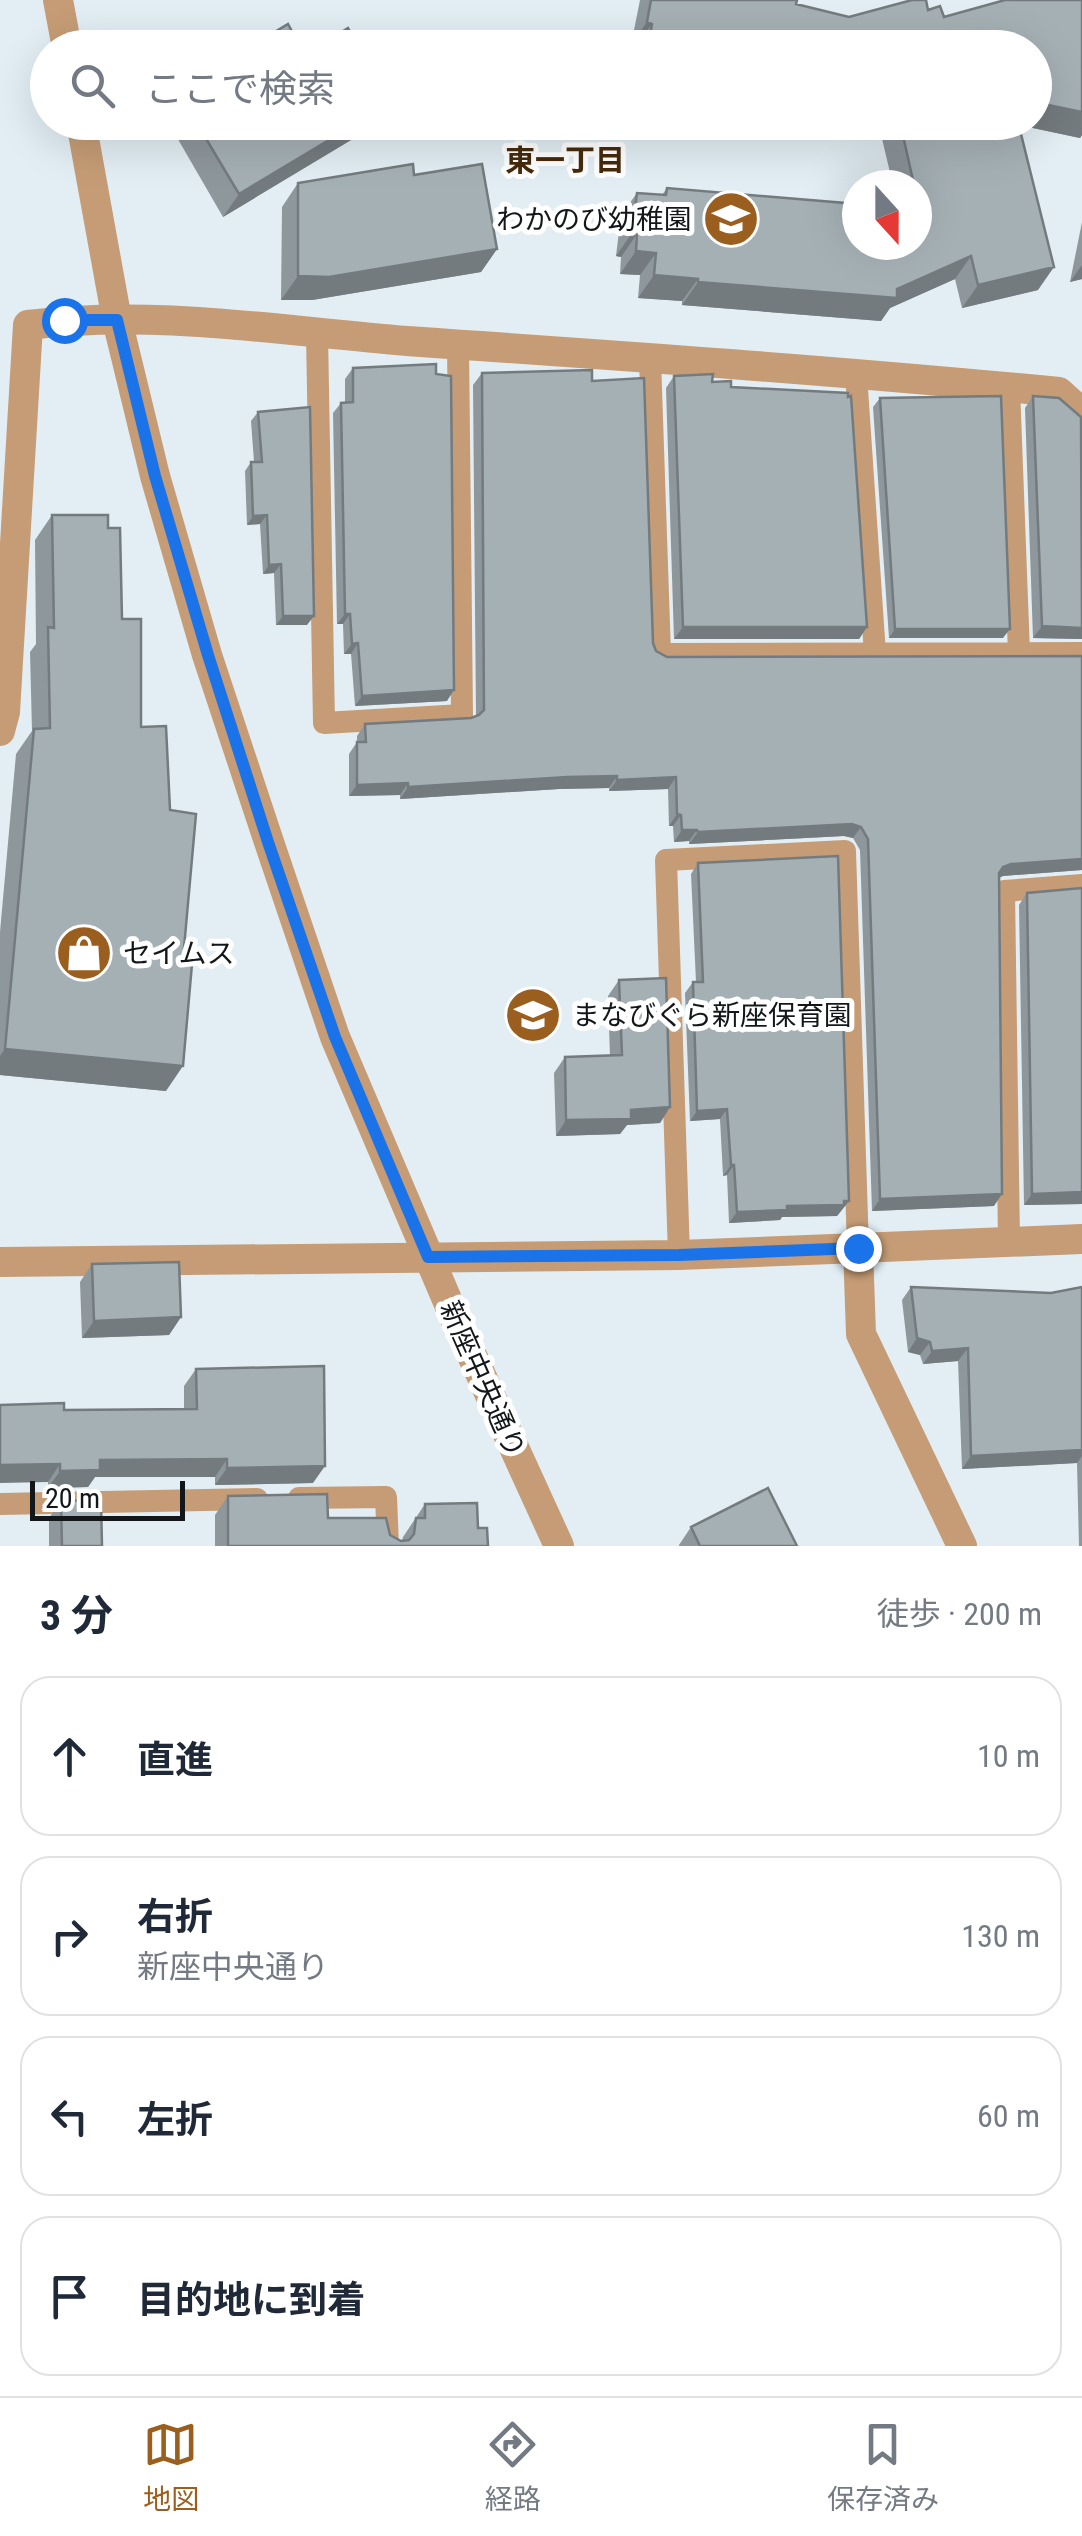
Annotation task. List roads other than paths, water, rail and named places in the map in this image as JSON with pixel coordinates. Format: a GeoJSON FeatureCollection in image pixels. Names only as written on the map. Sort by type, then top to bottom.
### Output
{"type":"FeatureCollection","features":[{"type":"Feature","properties":{"kind":"street"},"geometry":{"type":"LineString","coordinates":[[58,0],[64,30]]}},
{"type":"Feature","properties":{"kind":"street","name":"新座中央通り"},"geometry":{"type":"LineString","coordinates":[[84,140],[117,320],[155,476],[268,842],[335,1037],[428,1257],[560,1546]]}},
{"type":"Feature","properties":{"kind":"street"},"geometry":{"type":"LineString","coordinates":[[2,718],[14,325],[64,320],[176,319],[317,334],[856,374],[1059,392],[1082,414]]}},
{"type":"Feature","properties":{"kind":"street"},"geometry":{"type":"LineString","coordinates":[[0,1262],[679,1255],[1082,1239]]}},
{"type":"Feature","properties":{"kind":"street"},"geometry":{"type":"LineString","coordinates":[[858,1248],[862,1334],[962,1546]]}},
{"type":"Feature","properties":{"kind":"lane"},"geometry":{"type":"LineString","coordinates":[[317,334],[324,723],[462,715],[458,344]]}},
{"type":"Feature","properties":{"kind":"lane"},"geometry":{"type":"LineString","coordinates":[[650,359],[660,654],[1082,653]]}},
{"type":"Feature","properties":{"kind":"lane"},"geometry":{"type":"LineString","coordinates":[[856,374],[875,654]]}},
{"type":"Feature","properties":{"kind":"lane"},"geometry":{"type":"LineString","coordinates":[[1009,387],[1018,653]]}},
{"type":"Feature","properties":{"kind":"lane"},"geometry":{"type":"LineString","coordinates":[[679,1255],[666,860],[844,851],[858,1248]]}},
{"type":"Feature","properties":{"kind":"lane"},"geometry":{"type":"LineString","coordinates":[[1009,1241],[1004,891],[1082,885]]}},
{"type":"Feature","properties":{"kind":"lane"},"geometry":{"type":"LineString","coordinates":[[0,1504],[386,1497],[388,1546]]}},
{"type":"Feature","properties":{"kind":"place","name":"わかのび幼稚園"},"geometry":{"type":"Point","coordinates":[731,219]}},
{"type":"Feature","properties":{"kind":"place","name":"セイムス"},"geometry":{"type":"Point","coordinates":[84,953]}},
{"type":"Feature","properties":{"kind":"place","name":"まなびぐら新座保育園"},"geometry":{"type":"Point","coordinates":[533,1015]}},
{"type":"Feature","properties":{"kind":"district","name":"東一丁目"},"geometry":{"type":"Point","coordinates":[565,161]}}]}
